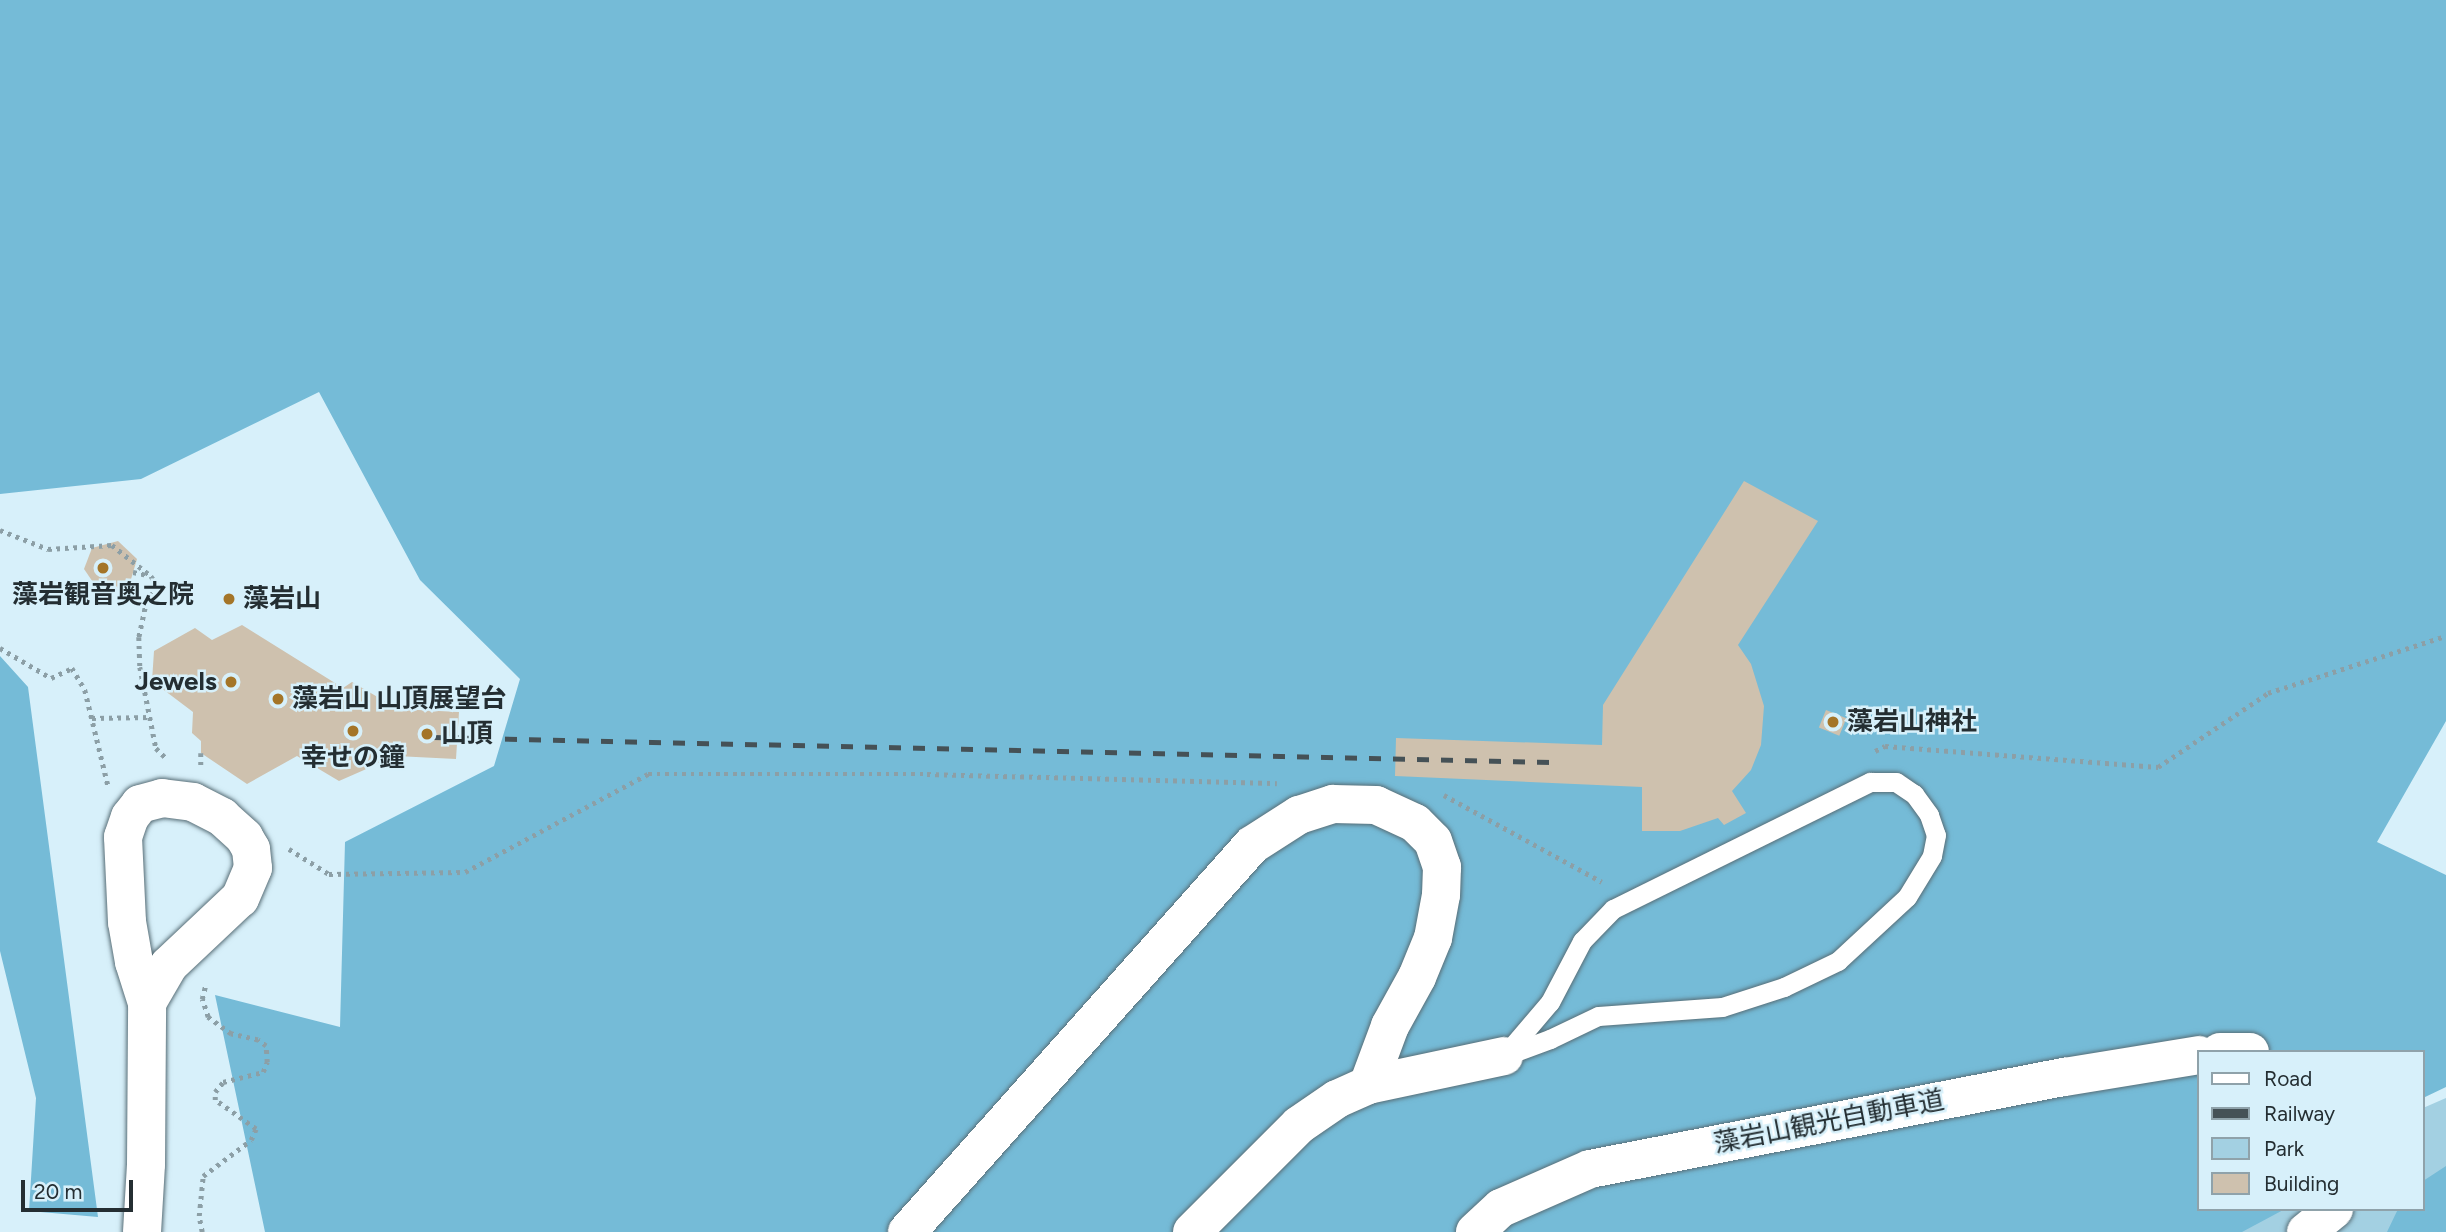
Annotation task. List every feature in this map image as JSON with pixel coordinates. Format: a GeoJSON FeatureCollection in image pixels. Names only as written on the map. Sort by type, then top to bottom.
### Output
{"type":"FeatureCollection","features":[{"type":"Feature","properties":{"kind":"street"},"geometry":{"type":"LineString","coordinates":[[142,1232],[146,1164],[147,1003],[134,962],[124,893],[123,837],[130,817],[140,804],[162,798],[193,802],[222,817],[244,837],[251,849],[253,868],[240,898],[177,956],[147,1003]]}},
{"type":"Feature","properties":{"kind":"street"},"geometry":{"type":"LineString","coordinates":[[907,1232],[1252,845],[1299,815],[1333,804],[1376,805],[1415,823],[1433,841],[1442,867],[1441,895],[1433,938],[1417,977],[1390,1026],[1368,1085]]}},
{"type":"Feature","properties":{"kind":"street","name":"藻岩山観光自動車道"},"geometry":{"type":"LineString","coordinates":[[1475,1232],[1501,1208],[1590,1169],[2065,1077],[2198,1055]]}},
{"type":"Feature","properties":{"kind":"street"},"geometry":{"type":"LineString","coordinates":[[1192,1232],[1299,1125],[1337,1099],[1368,1085],[1444,1071],[1504,1056]]}},
{"type":"Feature","properties":{"kind":"street"},"geometry":{"type":"LineString","coordinates":[[2306,1232],[2332,1211]]}},
{"type":"Feature","properties":{"kind":"lane"},"geometry":{"type":"LineString","coordinates":[[1870,782],[1896,782],[1914,794],[1929,815],[1936,835],[1932,856],[1907,897],[1838,961],[1784,987],[1722,1007],[1598,1016],[1550,1040],[1504,1056],[1550,1002],[1582,941],[1613,909],[1870,782]]}},
{"type":"Feature","properties":{"kind":"path"},"geometry":{"type":"LineString","coordinates":[[0,530],[48,549],[112,545],[151,576],[159,587],[147,600],[139,637],[144,695],[156,748],[163,758],[171,762]]}},
{"type":"Feature","properties":{"kind":"path"},"geometry":{"type":"LineString","coordinates":[[134,572],[151,576]]}},
{"type":"Feature","properties":{"kind":"path"},"geometry":{"type":"LineString","coordinates":[[1872,753],[1885,746],[2158,767],[2268,693],[2446,636]]}},
{"type":"Feature","properties":{"kind":"path"},"geometry":{"type":"LineString","coordinates":[[0,648],[51,678],[72,668],[85,690],[108,787],[140,804]]}},
{"type":"Feature","properties":{"kind":"path"},"geometry":{"type":"LineString","coordinates":[[92,718],[151,717]]}},
{"type":"Feature","properties":{"kind":"path"},"geometry":{"type":"LineString","coordinates":[[190,767],[201,768]]}},
{"type":"Feature","properties":{"kind":"path"},"geometry":{"type":"LineString","coordinates":[[286,847],[329,874],[465,872],[648,774],[927,774],[1288,783]]}},
{"type":"Feature","properties":{"kind":"path"},"geometry":{"type":"LineString","coordinates":[[1442,794],[1610,887]]}},
{"type":"Feature","properties":{"kind":"path"},"geometry":{"type":"LineString","coordinates":[[202,1232],[199,1216],[203,1176],[251,1140],[256,1129],[215,1100],[215,1092],[223,1082],[263,1072],[267,1062],[266,1046],[258,1040],[231,1034],[208,1017],[202,999],[207,978]]}},
{"type":"Feature","properties":{"kind":"green space"},"geometry":{"type":"Polygon","coordinates":[[[2446,1098],[2446,1232],[2162,1232],[2199,1211],[2425,1211],[2425,1107],[2446,1098]]]}},
{"type":"Feature","properties":{"kind":"shaded area"},"geometry":{"type":"Polygon","coordinates":[[[0,0],[2446,0],[2446,721],[2377,842],[2446,875],[2446,1087],[2425,1097],[2425,1050],[2198,1050],[2198,1211],[2281,1211],[2242,1232],[265,1232],[215,995],[340,1027],[345,842],[494,766],[520,679],[420,580],[319,392],[141,479],[0,494],[0,0]]]}},
{"type":"Feature","properties":{"kind":"shaded area"},"geometry":{"type":"Polygon","coordinates":[[[0,656],[28,687],[98,1217],[29,1211],[36,1098],[0,951],[0,656]]]}},
{"type":"Feature","properties":{"kind":"shaded area"},"geometry":{"type":"Polygon","coordinates":[[[2446,1166],[2446,1232],[2387,1232],[2397,1211],[2425,1211],[2425,1180],[2446,1166]]]}},
{"type":"Feature","properties":{"kind":"building"},"geometry":{"type":"Polygon","coordinates":[[[1744,481],[1818,521],[1738,645],[1751,664],[1764,706],[1761,745],[1751,770],[1732,791],[1746,813],[1724,825],[1718,818],[1680,831],[1642,831],[1642,787],[1395,776],[1396,738],[1602,745],[1603,705],[1744,481]]]}},
{"type":"Feature","properties":{"kind":"building"},"geometry":{"type":"Polygon","coordinates":[[[118,541],[137,559],[129,586],[99,591],[84,569],[92,548],[118,541]]]}},
{"type":"Feature","properties":{"kind":"building","name":"藻岩山 山頂展望台"},"geometry":{"type":"Polygon","coordinates":[[[242,625],[343,688],[352,682],[398,709],[459,712],[456,759],[396,756],[339,781],[297,756],[247,784],[201,753],[201,741],[192,733],[193,712],[152,681],[154,651],[195,628],[212,640],[242,625]]]}},
{"type":"Feature","properties":{"kind":"building"},"geometry":{"type":"Polygon","coordinates":[[[1826,710],[1846,718],[1839,736],[1819,728],[1826,710]]]}},
{"type":"Feature","properties":{"kind":"railway"},"geometry":{"type":"LineString","coordinates":[[433,737],[1553,762]]}},
{"type":"Feature","properties":{"kind":"place","name":"藻岩観音奥之院"},"geometry":{"type":"Point","coordinates":[103,568]}},
{"type":"Feature","properties":{"kind":"place","name":"藻岩山"},"geometry":{"type":"Point","coordinates":[229,599]}},
{"type":"Feature","properties":{"kind":"place","name":"Jewels"},"geometry":{"type":"Point","coordinates":[231,682]}},
{"type":"Feature","properties":{"kind":"place","name":"藻岩山 山頂展望台"},"geometry":{"type":"Point","coordinates":[278,699]}},
{"type":"Feature","properties":{"kind":"place","name":"藻岩山神社"},"geometry":{"type":"Point","coordinates":[1833,722]}},
{"type":"Feature","properties":{"kind":"place","name":"幸せの鐘"},"geometry":{"type":"Point","coordinates":[353,731]}},
{"type":"Feature","properties":{"kind":"place","name":"山頂"},"geometry":{"type":"Point","coordinates":[427,734]}}]}
